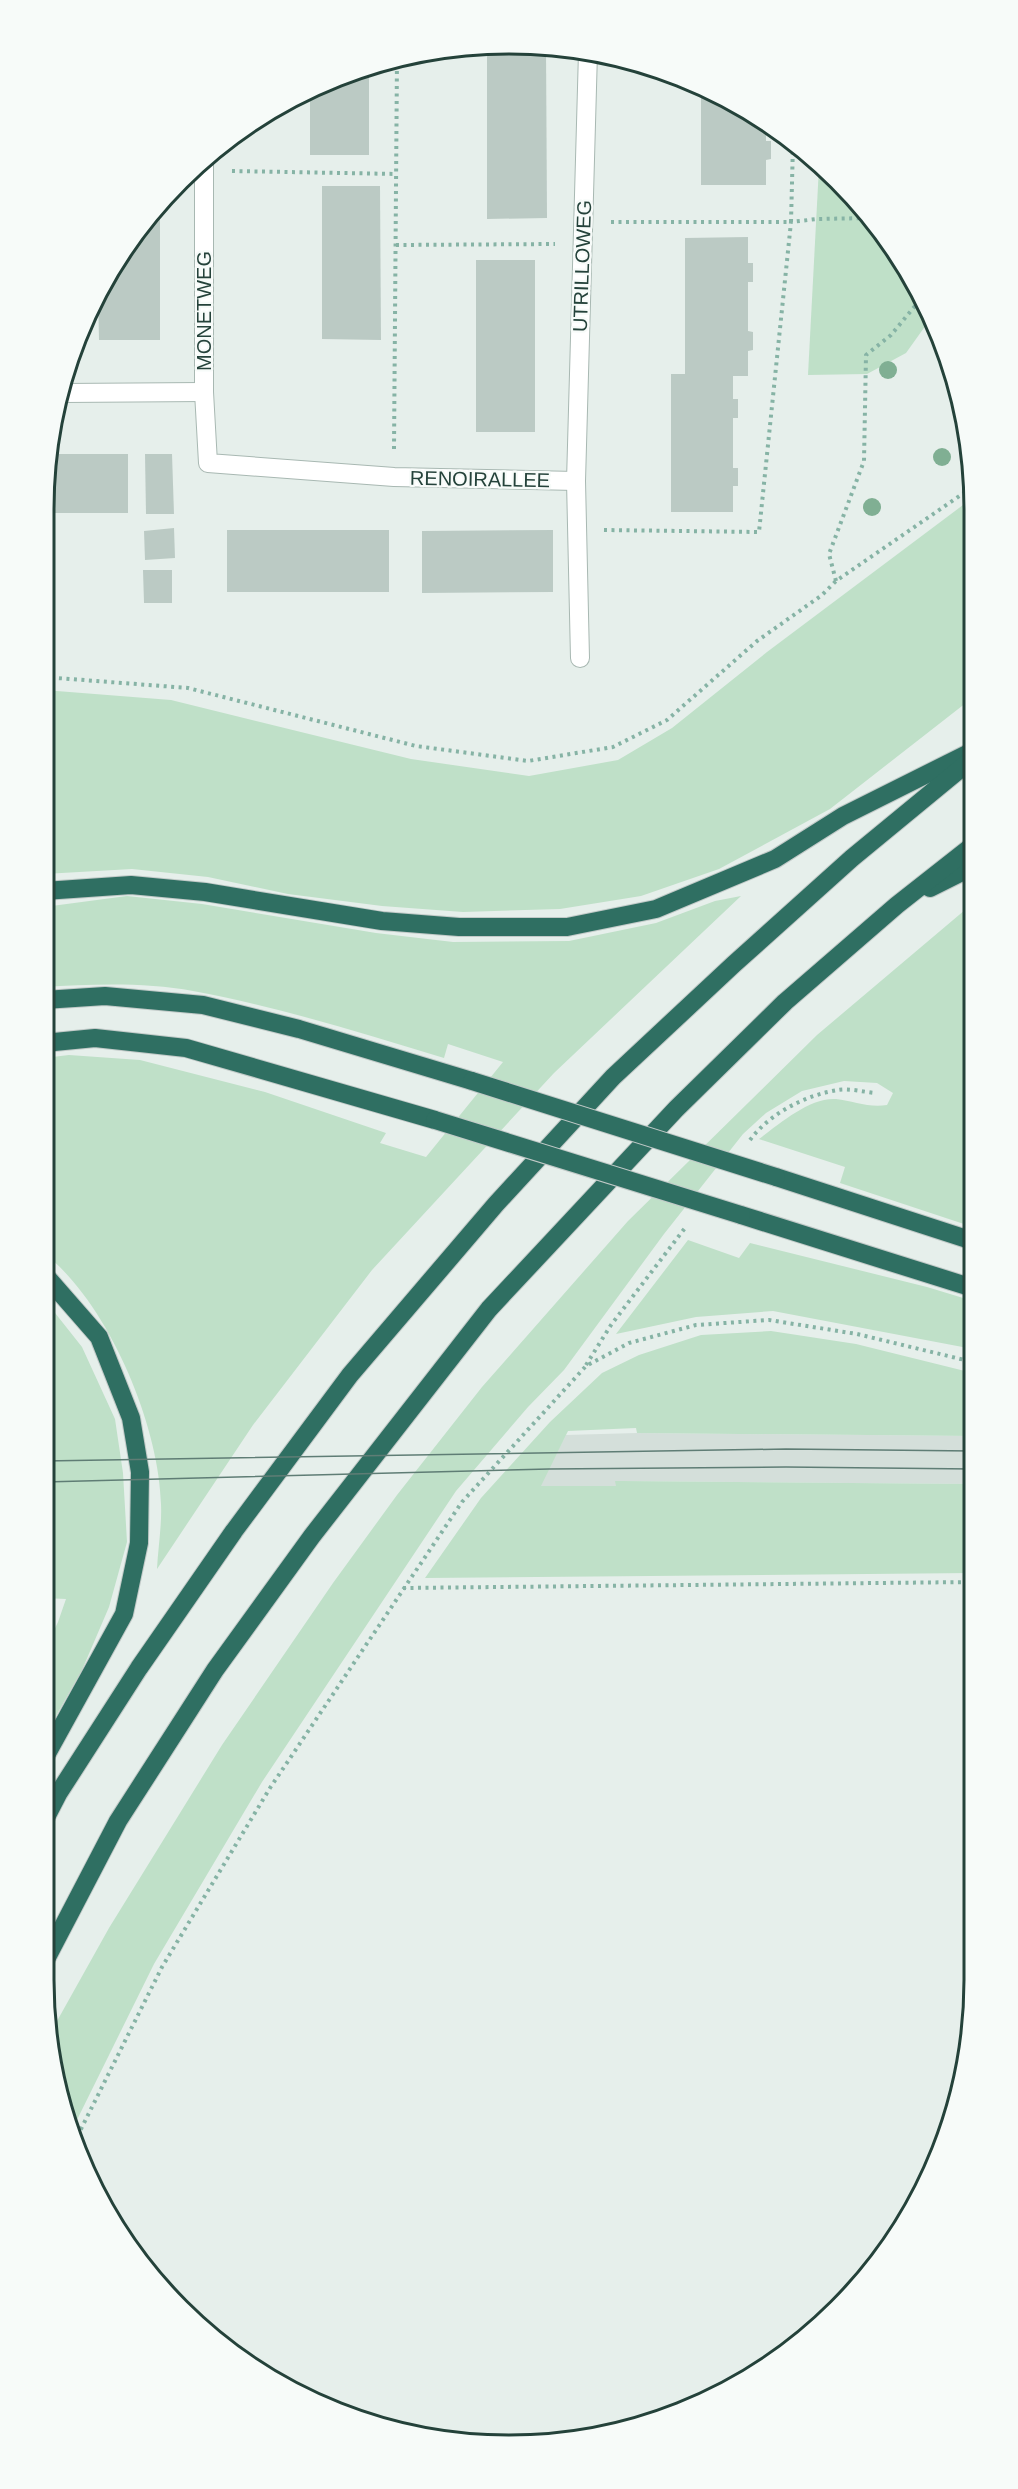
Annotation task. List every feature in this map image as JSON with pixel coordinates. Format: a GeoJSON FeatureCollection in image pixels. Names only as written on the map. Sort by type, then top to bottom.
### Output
{"type":"FeatureCollection","features":[{"type":"Feature","properties":{"kind":"highway"},"geometry":{"type":"LineString","coordinates":[[54,890],[131,885],[205,892],[382,921],[459,927],[567,927],[656,909],[775,859],[843,816],[964,756]]}},
{"type":"Feature","properties":{"kind":"highway"},"geometry":{"type":"LineString","coordinates":[[54,1802],[139,1668],[248,1513],[350,1376],[496,1204],[613,1077],[734,963],[852,858],[964,766]]}},
{"type":"Feature","properties":{"kind":"highway"},"geometry":{"type":"LineString","coordinates":[[54,1944],[118,1821],[215,1670],[312,1536],[489,1310],[685,1100],[785,1002],[897,905],[964,852]]}},
{"type":"Feature","properties":{"kind":"highway"},"geometry":{"type":"LineString","coordinates":[[897,905],[964,871]]}},
{"type":"Feature","properties":{"kind":"highway"},"geometry":{"type":"LineString","coordinates":[[54,999],[105,996],[203,1005],[299,1029],[472,1081],[964,1237]]}},
{"type":"Feature","properties":{"kind":"highway"},"geometry":{"type":"LineString","coordinates":[[54,1041],[95,1038],[186,1048],[435,1119],[964,1285]]}},
{"type":"Feature","properties":{"kind":"highway"},"geometry":{"type":"LineString","coordinates":[[54,1285],[99,1337],[131,1418],[140,1472],[139,1543],[124,1614],[54,1741]]}},
{"type":"Feature","properties":{"kind":"street","name":"UTRILLOWEG"},"geometry":{"type":"LineString","coordinates":[[576,481],[588,61]]}},
{"type":"Feature","properties":{"kind":"street","name":"MONETWEG"},"geometry":{"type":"LineString","coordinates":[[204,172],[204,392],[208,463]]}},
{"type":"Feature","properties":{"kind":"street"},"geometry":{"type":"LineString","coordinates":[[70,393],[204,392]]}},
{"type":"Feature","properties":{"kind":"street","name":"RENOIRALLEE"},"geometry":{"type":"LineString","coordinates":[[208,463],[394,477],[576,481],[580,658]]}},
{"type":"Feature","properties":{"kind":"path"},"geometry":{"type":"LineString","coordinates":[[394,477],[397,69]]}},
{"type":"Feature","properties":{"kind":"path"},"geometry":{"type":"LineString","coordinates":[[577,530],[759,532],[791,222],[793,154]]}},
{"type":"Feature","properties":{"kind":"path"},"geometry":{"type":"LineString","coordinates":[[211,165],[397,174]]}},
{"type":"Feature","properties":{"kind":"path"},"geometry":{"type":"LineString","coordinates":[[583,222],[791,222],[859,218]]}},
{"type":"Feature","properties":{"kind":"path"},"geometry":{"type":"LineString","coordinates":[[396,245],[583,244]]}},
{"type":"Feature","properties":{"kind":"path"},"geometry":{"type":"LineString","coordinates":[[836,581],[829,554],[864,461],[866,355],[898,327],[916,305]]}},
{"type":"Feature","properties":{"kind":"path"},"geometry":{"type":"LineString","coordinates":[[54,678],[188,688],[416,746],[528,761],[613,747],[667,720],[757,641],[822,595],[836,581],[963,493]]}},
{"type":"Feature","properties":{"kind":"path"},"geometry":{"type":"LineString","coordinates":[[80,2131],[162,1967],[270,1788],[402,1588],[462,1502],[586,1366],[629,1343],[696,1325],[769,1320],[857,1334],[964,1360]]}},
{"type":"Feature","properties":{"kind":"path"},"geometry":{"type":"LineString","coordinates":[[402,1588],[964,1582]]}},
{"type":"Feature","properties":{"kind":"shaded area"},"geometry":{"type":"Polygon","coordinates":[[[637,1433],[964,1436],[964,1484],[623,1481],[616,1486],[540,1486],[566,1435],[637,1433]]]}},
{"type":"Feature","properties":{"kind":"green space"},"geometry":{"type":"Polygon","coordinates":[[[819,176],[851,209],[887,256],[925,326],[906,353],[867,374],[808,375],[819,176]]]}},
{"type":"Feature","properties":{"kind":"green space"},"geometry":{"type":"Polygon","coordinates":[[[964,504],[964,704],[830,809],[719,869],[641,896],[560,909],[463,912],[382,906],[288,894],[208,877],[132,869],[54,873],[54,691],[171,700],[411,759],[529,776],[618,760],[672,728],[767,652],[964,504]]]}},
{"type":"Feature","properties":{"kind":"green space"},"geometry":{"type":"Polygon","coordinates":[[[127,896],[202,904],[376,933],[453,942],[569,941],[656,923],[715,901],[741,896],[554,1073],[372,1270],[253,1425],[157,1569],[161,1512],[158,1472],[151,1438],[140,1403],[109,1333],[89,1302],[54,1263],[54,1057],[69,1055],[140,1060],[265,1092],[386,1133],[380,1143],[426,1157],[503,1062],[448,1044],[444,1058],[289,1013],[193,991],[138,985],[54,987],[54,906],[127,896]]]}},
{"type":"Feature","properties":{"kind":"green space"},"geometry":{"type":"Polygon","coordinates":[[[964,911],[964,1224],[840,1183],[845,1167],[759,1139],[785,1119],[816,1102],[836,1099],[874,1106],[887,1105],[893,1093],[877,1083],[844,1081],[802,1091],[766,1113],[743,1134],[664,1234],[564,1370],[528,1407],[456,1491],[262,1782],[154,1964],[77,2121],[63,2069],[56,2022],[109,1928],[222,1745],[333,1583],[397,1495],[482,1387],[628,1221],[817,1035],[964,911]]]}},
{"type":"Feature","properties":{"kind":"green space"},"geometry":{"type":"Polygon","coordinates":[[[688,1240],[739,1258],[750,1243],[964,1298],[964,1347],[773,1311],[696,1317],[616,1334],[688,1240]]]}},
{"type":"Feature","properties":{"kind":"green space"},"geometry":{"type":"Polygon","coordinates":[[[54,1312],[82,1347],[115,1419],[123,1473],[127,1542],[109,1607],[82,1670],[54,1719],[54,1630],[66,1599],[54,1598],[54,1312]]]}},
{"type":"Feature","properties":{"kind":"green space"},"geometry":{"type":"Polygon","coordinates":[[[771,1331],[856,1344],[964,1371],[964,1436],[637,1433],[636,1428],[568,1431],[541,1486],[616,1486],[615,1481],[964,1484],[964,1573],[425,1578],[481,1498],[550,1422],[602,1373],[639,1355],[701,1335],[771,1331]]]}},
{"type":"Feature","properties":{"kind":"building"},"geometry":{"type":"Polygon","coordinates":[[[487,55],[546,56],[547,218],[487,219],[487,55]]]}},
{"type":"Feature","properties":{"kind":"building"},"geometry":{"type":"Polygon","coordinates":[[[369,76],[369,155],[310,155],[310,100],[369,76]]]}},
{"type":"Feature","properties":{"kind":"building"},"geometry":{"type":"Polygon","coordinates":[[[701,97],[766,134],[766,141],[771,141],[771,159],[766,160],[766,185],[701,185],[701,97]]]}},
{"type":"Feature","properties":{"kind":"building"},"geometry":{"type":"Polygon","coordinates":[[[322,186],[380,186],[381,340],[322,339],[322,186]]]}},
{"type":"Feature","properties":{"kind":"building"},"geometry":{"type":"Polygon","coordinates":[[[160,217],[160,340],[99,340],[98,314],[101,308],[131,256],[160,217]]]}},
{"type":"Feature","properties":{"kind":"building"},"geometry":{"type":"Polygon","coordinates":[[[748,237],[748,263],[753,263],[753,282],[748,282],[748,331],[753,332],[753,350],[748,351],[748,376],[733,376],[733,399],[738,399],[738,418],[733,418],[733,468],[738,468],[738,486],[733,486],[733,512],[671,512],[671,374],[685,374],[685,238],[748,237]]]}},
{"type":"Feature","properties":{"kind":"building"},"geometry":{"type":"Polygon","coordinates":[[[476,260],[535,260],[535,432],[476,432],[476,260]]]}},
{"type":"Feature","properties":{"kind":"building"},"geometry":{"type":"Polygon","coordinates":[[[58,454],[128,454],[128,513],[54,513],[58,454]]]}},
{"type":"Feature","properties":{"kind":"building"},"geometry":{"type":"Polygon","coordinates":[[[145,454],[172,454],[174,514],[146,514],[145,454]]]}},
{"type":"Feature","properties":{"kind":"building"},"geometry":{"type":"Polygon","coordinates":[[[174,528],[175,558],[145,560],[144,531],[174,528]]]}},
{"type":"Feature","properties":{"kind":"building"},"geometry":{"type":"Polygon","coordinates":[[[227,530],[389,530],[389,592],[227,592],[227,530]]]}},
{"type":"Feature","properties":{"kind":"building"},"geometry":{"type":"Polygon","coordinates":[[[553,530],[553,592],[422,593],[422,531],[553,530]]]}},
{"type":"Feature","properties":{"kind":"building"},"geometry":{"type":"Polygon","coordinates":[[[143,570],[172,570],[172,603],[144,603],[143,570]]]}},
{"type":"Feature","properties":{"kind":"tram line"},"geometry":{"type":"LineString","coordinates":[[54,1461],[786,1449],[964,1451]]}},
{"type":"Feature","properties":{"kind":"tram line"},"geometry":{"type":"LineString","coordinates":[[54,1482],[549,1469],[786,1467],[964,1469]]}}]}
